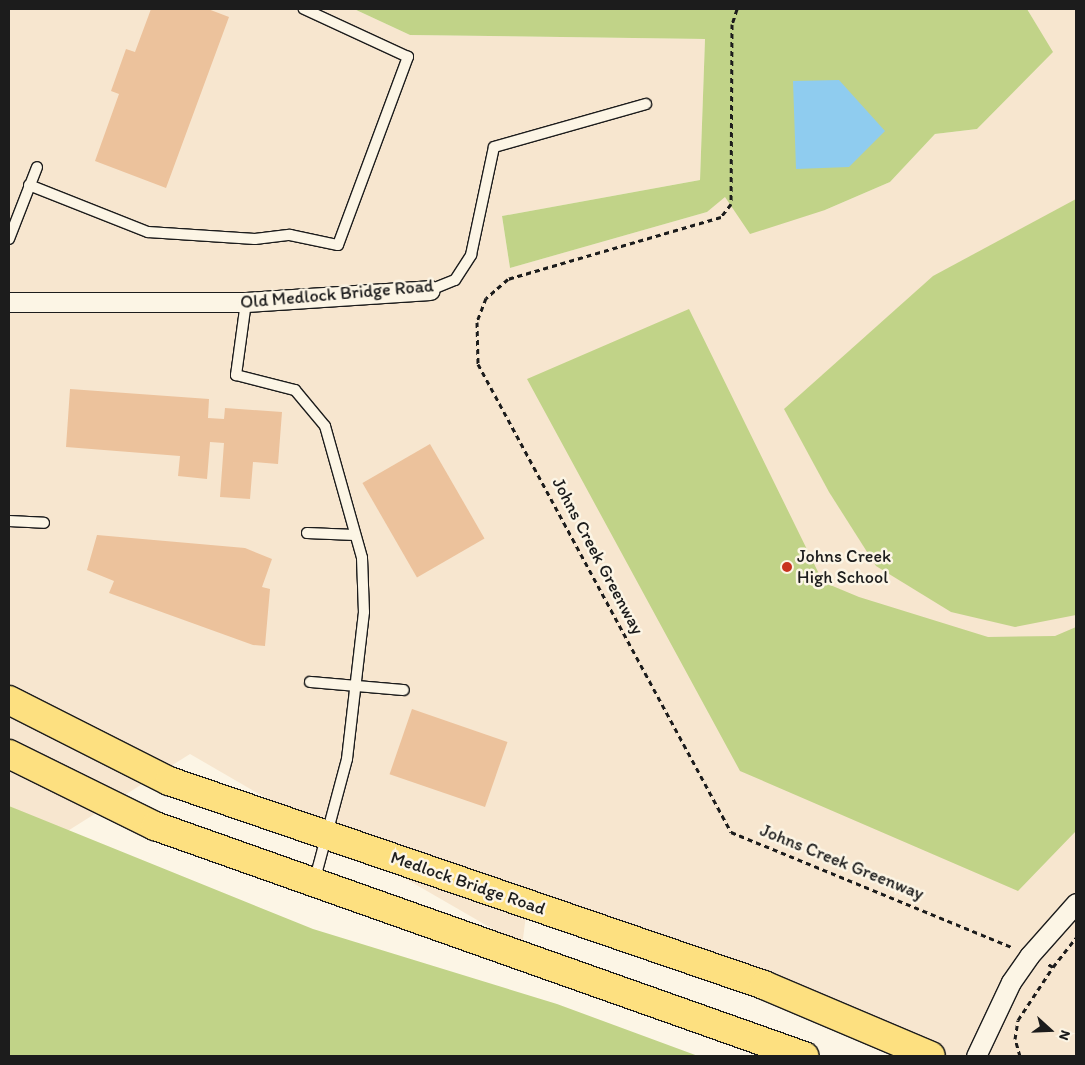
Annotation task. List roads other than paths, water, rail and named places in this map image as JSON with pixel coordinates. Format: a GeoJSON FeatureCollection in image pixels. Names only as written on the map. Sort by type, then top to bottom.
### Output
{"type":"FeatureCollection","features":[{"type":"Feature","properties":{"kind":"highway","name":"Medlock Bridge Road"},"geometry":{"type":"LineString","coordinates":[[9,700],[169,781],[764,985],[931,1056]]}},
{"type":"Feature","properties":{"kind":"highway"},"geometry":{"type":"LineString","coordinates":[[9,754],[155,826],[804,1056]]}},
{"type":"Feature","properties":{"kind":"street","name":"Old Medlock Bridge Road"},"geometry":{"type":"LineString","coordinates":[[9,302],[246,302],[430,290]]}},
{"type":"Feature","properties":{"kind":"street"},"geometry":{"type":"LineString","coordinates":[[976,1056],[1011,982],[1028,956],[1076,903]]}},
{"type":"Feature","properties":{"kind":"lane"},"geometry":{"type":"LineString","coordinates":[[30,185],[148,232],[255,239],[290,235],[338,245],[408,56],[304,9]]}},
{"type":"Feature","properties":{"kind":"lane","name":"Old Medlock Bridge Road"},"geometry":{"type":"LineString","coordinates":[[430,290],[456,280],[471,255],[494,147],[646,104]]}},
{"type":"Feature","properties":{"kind":"lane"},"geometry":{"type":"LineString","coordinates":[[9,240],[37,167]]}},
{"type":"Feature","properties":{"kind":"lane"},"geometry":{"type":"LineString","coordinates":[[246,302],[236,375],[295,390],[325,426],[362,558],[364,612],[348,759],[314,883]]}},
{"type":"Feature","properties":{"kind":"lane"},"geometry":{"type":"LineString","coordinates":[[9,521],[44,523]]}},
{"type":"Feature","properties":{"kind":"lane"},"geometry":{"type":"LineString","coordinates":[[307,533],[355,535]]}},
{"type":"Feature","properties":{"kind":"lane"},"geometry":{"type":"LineString","coordinates":[[310,682],[404,690]]}},
{"type":"Feature","properties":{"kind":"water"},"geometry":{"type":"Polygon","coordinates":[[[839,80],[885,131],[849,167],[796,169],[793,81],[839,80]]]}},
{"type":"Feature","properties":{"kind":"place","name":"Johns Creek High School"},"geometry":{"type":"Point","coordinates":[787,567]}}]}
